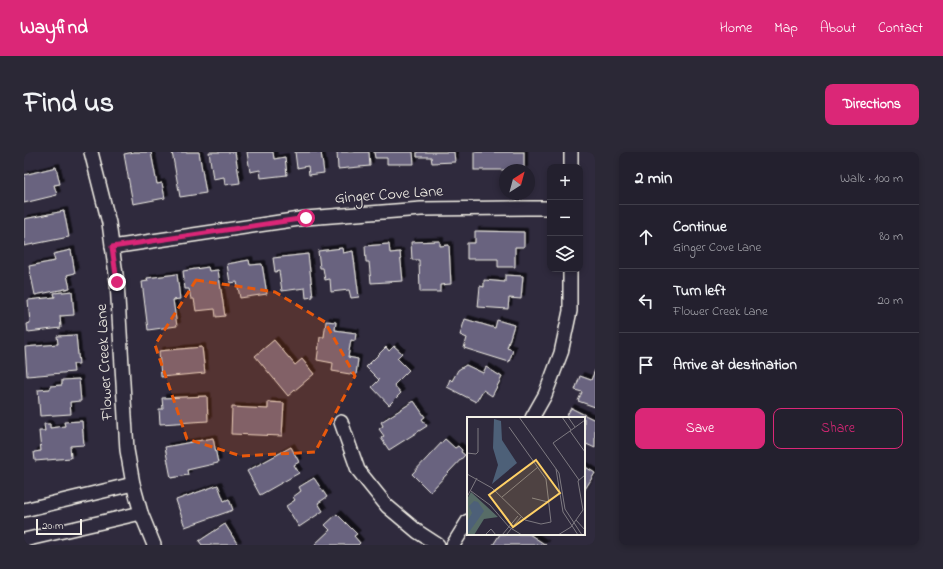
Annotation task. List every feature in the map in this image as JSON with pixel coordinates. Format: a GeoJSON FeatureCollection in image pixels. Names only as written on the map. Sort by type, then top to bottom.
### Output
{"type":"FeatureCollection","features":[{"type":"Feature","properties":{"kind":"street","name":"Flower Creek Lane"},"geometry":{"type":"LineString","coordinates":[[91,152],[109,223],[117,282],[127,450],[133,484],[141,513],[154,545]]}},
{"type":"Feature","properties":{"kind":"street"},"geometry":{"type":"LineString","coordinates":[[571,152],[571,164]]}},
{"type":"Feature","properties":{"kind":"street","name":"Ginger Cove Lane"},"geometry":{"type":"LineString","coordinates":[[112,247],[306,218],[421,209],[547,208]]}},
{"type":"Feature","properties":{"kind":"street"},"geometry":{"type":"LineString","coordinates":[[533,417],[545,395],[561,353],[570,311],[570,272]]}},
{"type":"Feature","properties":{"kind":"street"},"geometry":{"type":"LineString","coordinates":[[341,422],[358,470],[387,506],[418,532],[438,545]]}},
{"type":"Feature","properties":{"kind":"street"},"geometry":{"type":"LineString","coordinates":[[24,510],[133,484]]}},
{"type":"Feature","properties":{"kind":"street"},"geometry":{"type":"LineString","coordinates":[[24,540],[141,513]]}},
{"type":"Feature","properties":{"kind":"street"},"geometry":{"type":"LineString","coordinates":[[453,545],[467,523]]}},
{"type":"Feature","properties":{"kind":"highlighted area"},"geometry":{"type":"Polygon","coordinates":[[[196,280],[275,292],[325,322],[355,376],[315,452],[241,456],[187,439],[155,345],[196,280]]]}},
{"type":"Feature","properties":{"kind":"building"},"geometry":{"type":"Polygon","coordinates":[[[134,152],[151,152],[157,184],[162,183],[165,198],[133,204],[124,154],[134,152]]]}},
{"type":"Feature","properties":{"kind":"building"},"geometry":{"type":"Polygon","coordinates":[[[172,152],[199,152],[206,193],[180,197],[172,152]]]}},
{"type":"Feature","properties":{"kind":"building"},"geometry":{"type":"Polygon","coordinates":[[[209,152],[235,152],[240,183],[225,185],[224,177],[213,179],[209,152]]]}},
{"type":"Feature","properties":{"kind":"building"},"geometry":{"type":"Polygon","coordinates":[[[247,152],[273,152],[274,159],[285,157],[287,175],[261,178],[260,170],[250,172],[247,152]]]}},
{"type":"Feature","properties":{"kind":"building"},"geometry":{"type":"Polygon","coordinates":[[[295,152],[321,152],[324,173],[309,175],[308,166],[297,168],[295,152]]]}},
{"type":"Feature","properties":{"kind":"building"},"geometry":{"type":"Polygon","coordinates":[[[337,152],[369,152],[370,166],[338,169],[337,152]]]}},
{"type":"Feature","properties":{"kind":"building"},"geometry":{"type":"Polygon","coordinates":[[[374,152],[413,152],[414,164],[387,164],[387,158],[375,158],[374,152]]]}},
{"type":"Feature","properties":{"kind":"building"},"geometry":{"type":"Polygon","coordinates":[[[417,152],[454,152],[455,162],[432,163],[431,157],[417,157],[417,152]]]}},
{"type":"Feature","properties":{"kind":"building"},"geometry":{"type":"Polygon","coordinates":[[[474,152],[524,152],[524,164],[499,164],[499,170],[474,170],[474,152]]]}},
{"type":"Feature","properties":{"kind":"building"},"geometry":{"type":"Polygon","coordinates":[[[56,167],[60,184],[54,185],[57,195],[24,203],[24,175],[56,167]]]}},
{"type":"Feature","properties":{"kind":"building"},"geometry":{"type":"Polygon","coordinates":[[[64,211],[69,237],[24,246],[24,219],[64,211]]]}},
{"type":"Feature","properties":{"kind":"building"},"geometry":{"type":"Polygon","coordinates":[[[475,231],[524,232],[524,247],[515,247],[515,267],[498,267],[498,259],[467,259],[467,243],[475,243],[475,231]]]}},
{"type":"Feature","properties":{"kind":"building"},"geometry":{"type":"Polygon","coordinates":[[[440,241],[440,246],[449,245],[451,284],[440,285],[440,292],[420,292],[419,260],[412,260],[411,242],[440,241]]]}},
{"type":"Feature","properties":{"kind":"building"},"geometry":{"type":"Polygon","coordinates":[[[389,244],[390,253],[400,252],[403,281],[371,283],[369,262],[366,262],[365,246],[389,244]]]}},
{"type":"Feature","properties":{"kind":"building"},"geometry":{"type":"Polygon","coordinates":[[[342,248],[343,253],[353,251],[359,297],[351,298],[349,290],[331,292],[330,279],[325,280],[323,268],[320,268],[318,251],[342,248]]]}},
{"type":"Feature","properties":{"kind":"building"},"geometry":{"type":"Polygon","coordinates":[[[71,250],[75,273],[67,275],[70,288],[35,295],[29,266],[55,261],[53,254],[71,250]]]}},
{"type":"Feature","properties":{"kind":"building"},"geometry":{"type":"Polygon","coordinates":[[[308,254],[313,297],[306,298],[305,288],[282,291],[279,271],[275,272],[273,258],[308,254]]]}},
{"type":"Feature","properties":{"kind":"building"},"geometry":{"type":"Polygon","coordinates":[[[249,260],[250,265],[262,264],[267,294],[240,298],[237,282],[230,283],[227,264],[249,260]]]}},
{"type":"Feature","properties":{"kind":"building"},"geometry":{"type":"Polygon","coordinates":[[[208,267],[209,271],[218,270],[225,316],[216,317],[215,309],[196,311],[194,299],[191,299],[189,289],[185,289],[183,271],[208,267]]]}},
{"type":"Feature","properties":{"kind":"building"},"geometry":{"type":"Polygon","coordinates":[[[177,274],[180,299],[173,300],[177,326],[148,330],[142,282],[148,281],[147,278],[177,274]]]}},
{"type":"Feature","properties":{"kind":"building"},"geometry":{"type":"Polygon","coordinates":[[[505,275],[523,276],[521,299],[509,298],[508,309],[478,307],[480,286],[484,287],[484,280],[505,282],[505,275]]]}},
{"type":"Feature","properties":{"kind":"building"},"geometry":{"type":"Polygon","coordinates":[[[72,291],[74,315],[60,316],[61,328],[28,332],[27,324],[30,323],[28,300],[55,297],[54,293],[72,291]]]}},
{"type":"Feature","properties":{"kind":"building"},"geometry":{"type":"Polygon","coordinates":[[[465,319],[495,328],[497,320],[514,325],[507,348],[513,350],[509,362],[464,348],[467,338],[460,335],[465,319]]]}},
{"type":"Feature","properties":{"kind":"building"},"geometry":{"type":"Polygon","coordinates":[[[326,321],[336,322],[335,330],[356,333],[355,341],[351,340],[348,357],[358,359],[356,375],[332,371],[333,363],[317,360],[320,337],[324,337],[326,321]]]}},
{"type":"Feature","properties":{"kind":"building"},"geometry":{"type":"Polygon","coordinates":[[[76,335],[79,364],[73,364],[74,372],[27,376],[25,347],[58,344],[57,336],[76,335]]]}},
{"type":"Feature","properties":{"kind":"building"},"geometry":{"type":"Polygon","coordinates":[[[274,340],[295,365],[302,359],[314,374],[288,396],[255,356],[274,340]]]}},
{"type":"Feature","properties":{"kind":"building"},"geometry":{"type":"Polygon","coordinates":[[[394,346],[402,353],[397,358],[409,370],[394,385],[401,393],[389,405],[372,387],[379,380],[366,367],[386,347],[389,351],[394,346]]]}},
{"type":"Feature","properties":{"kind":"building"},"geometry":{"type":"Polygon","coordinates":[[[202,347],[205,373],[161,377],[159,351],[202,347]]]}},
{"type":"Feature","properties":{"kind":"building"},"geometry":{"type":"Polygon","coordinates":[[[466,365],[483,373],[486,367],[502,377],[492,396],[483,390],[476,402],[447,387],[450,379],[452,381],[458,370],[466,365]]]}},
{"type":"Feature","properties":{"kind":"building"},"geometry":{"type":"Polygon","coordinates":[[[595,370],[595,407],[578,401],[582,392],[575,390],[580,376],[591,380],[595,370]]]}},
{"type":"Feature","properties":{"kind":"building"},"geometry":{"type":"Polygon","coordinates":[[[79,379],[81,401],[70,402],[71,414],[40,416],[38,390],[50,389],[50,386],[62,385],[62,380],[79,379]]]}},
{"type":"Feature","properties":{"kind":"building"},"geometry":{"type":"Polygon","coordinates":[[[207,396],[208,421],[160,424],[159,409],[163,409],[162,398],[207,396]]]}},
{"type":"Feature","properties":{"kind":"building"},"geometry":{"type":"Polygon","coordinates":[[[414,401],[425,417],[422,419],[427,426],[389,450],[381,438],[384,436],[379,429],[383,426],[381,422],[414,401]]]}},
{"type":"Feature","properties":{"kind":"building"},"geometry":{"type":"Polygon","coordinates":[[[268,402],[284,403],[282,436],[231,434],[232,407],[268,409],[268,402]]]}},
{"type":"Feature","properties":{"kind":"building"},"geometry":{"type":"Polygon","coordinates":[[[571,408],[595,420],[595,448],[585,443],[585,417],[566,417],[571,408]]]}},
{"type":"Feature","properties":{"kind":"building"},"geometry":{"type":"Polygon","coordinates":[[[82,421],[84,445],[70,446],[71,458],[35,461],[34,452],[41,451],[39,431],[45,431],[44,424],[50,424],[50,428],[65,426],[64,422],[82,421]]]}},
{"type":"Feature","properties":{"kind":"building"},"geometry":{"type":"Polygon","coordinates":[[[213,438],[218,463],[187,470],[188,475],[171,478],[165,447],[213,438]]]}},
{"type":"Feature","properties":{"kind":"building"},"geometry":{"type":"Polygon","coordinates":[[[445,439],[455,448],[458,446],[462,450],[461,452],[465,455],[430,492],[412,474],[445,439]]]}},
{"type":"Feature","properties":{"kind":"building"},"geometry":{"type":"Polygon","coordinates":[[[291,447],[299,462],[294,465],[299,473],[260,495],[247,471],[291,447]]]}},
{"type":"Feature","properties":{"kind":"building"},"geometry":{"type":"Polygon","coordinates":[[[585,467],[595,473],[585,489],[585,467]]]}},
{"type":"Feature","properties":{"kind":"building"},"geometry":{"type":"Polygon","coordinates":[[[314,478],[327,497],[318,503],[323,511],[299,527],[286,506],[295,500],[293,497],[301,491],[299,487],[314,478]]]}},
{"type":"Feature","properties":{"kind":"building"},"geometry":{"type":"Polygon","coordinates":[[[218,485],[224,501],[229,499],[233,510],[185,527],[176,500],[218,485]]]}},
{"type":"Feature","properties":{"kind":"building"},"geometry":{"type":"Polygon","coordinates":[[[337,514],[357,534],[354,536],[360,543],[358,545],[314,545],[330,530],[325,525],[337,514]]]}},
{"type":"Feature","properties":{"kind":"building"},"geometry":{"type":"Polygon","coordinates":[[[225,524],[238,545],[202,545],[199,541],[225,524]]]}},
{"type":"Feature","properties":{"kind":"building"},"geometry":{"type":"Polygon","coordinates":[[[499,535],[531,535],[546,545],[493,545],[499,535]]]}},
{"type":"Feature","properties":{"kind":"route"},"geometry":{"type":"LineString","coordinates":[[117,282],[112,247],[306,218]]}}]}
